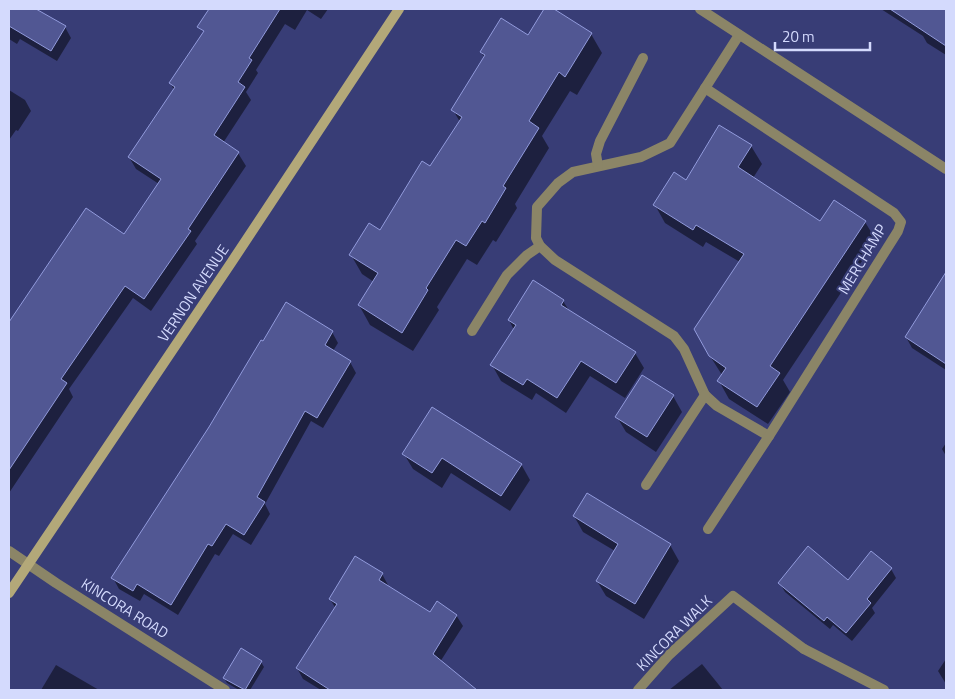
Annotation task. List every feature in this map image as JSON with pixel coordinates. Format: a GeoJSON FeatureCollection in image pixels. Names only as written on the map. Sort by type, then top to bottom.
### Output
{"type":"FeatureCollection","features":[{"type":"Feature","properties":{"kind":"main road","name":"VERNON AVENUE"},"geometry":{"type":"LineString","coordinates":[[9,593],[400,9]]}},
{"type":"Feature","properties":{"kind":"street"},"geometry":{"type":"LineString","coordinates":[[700,9],[946,169]]}},
{"type":"Feature","properties":{"kind":"street"},"geometry":{"type":"LineString","coordinates":[[739,35],[670,143],[641,157],[573,172],[558,183],[538,207],[536,238],[540,246],[555,260],[674,336],[684,349],[705,395],[716,406],[769,436]]}},
{"type":"Feature","properties":{"kind":"street"},"geometry":{"type":"LineString","coordinates":[[598,166],[596,154],[600,141],[643,58]]}},
{"type":"Feature","properties":{"kind":"street","name":"MERCHAMP"},"geometry":{"type":"LineString","coordinates":[[705,88],[894,212],[901,222],[898,231],[848,312],[708,529]]}},
{"type":"Feature","properties":{"kind":"street"},"geometry":{"type":"LineString","coordinates":[[472,332],[506,275],[527,255],[540,246]]}},
{"type":"Feature","properties":{"kind":"street"},"geometry":{"type":"LineString","coordinates":[[646,485],[705,395]]}},
{"type":"Feature","properties":{"kind":"street","name":"KINCORA ROAD"},"geometry":{"type":"LineString","coordinates":[[9,550],[56,583],[225,690]]}},
{"type":"Feature","properties":{"kind":"street","name":"KINCORA WALK"},"geometry":{"type":"LineString","coordinates":[[638,690],[669,655],[733,596],[804,649],[884,690]]}},
{"type":"Feature","properties":{"kind":"building"},"geometry":{"type":"Polygon","coordinates":[[[9,9],[36,9],[66,26],[51,51],[9,26],[9,9]]]}},
{"type":"Feature","properties":{"kind":"building"},"geometry":{"type":"Polygon","coordinates":[[[209,9],[280,9],[249,58],[252,60],[238,82],[245,87],[214,135],[239,152],[188,229],[191,231],[144,299],[125,286],[61,379],[67,383],[9,470],[9,322],[86,208],[124,234],[161,179],[128,157],[175,87],[169,83],[204,31],[197,27],[209,9]]]}},
{"type":"Feature","properties":{"kind":"building"},"geometry":{"type":"Polygon","coordinates":[[[544,9],[554,9],[592,33],[565,77],[559,72],[529,121],[539,128],[503,186],[506,188],[485,223],[482,221],[466,246],[456,240],[426,288],[428,290],[402,333],[358,305],[378,273],[349,255],[369,223],[380,230],[422,161],[430,166],[462,117],[451,110],[485,55],[480,52],[501,18],[528,35],[544,9]]]}},
{"type":"Feature","properties":{"kind":"building"},"geometry":{"type":"Polygon","coordinates":[[[890,9],[946,9],[946,46],[890,9]]]}},
{"type":"Feature","properties":{"kind":"building"},"geometry":{"type":"Polygon","coordinates":[[[719,125],[752,145],[738,167],[820,221],[834,200],[866,221],[770,366],[780,373],[757,407],[717,381],[726,368],[709,356],[694,329],[744,254],[696,225],[693,230],[653,205],[674,172],[686,180],[719,125]]]}},
{"type":"Feature","properties":{"kind":"building"},"geometry":{"type":"Polygon","coordinates":[[[946,272],[946,364],[905,337],[946,272]]]}},
{"type":"Feature","properties":{"kind":"building"},"geometry":{"type":"Polygon","coordinates":[[[533,280],[564,300],[561,305],[636,352],[616,383],[581,361],[557,398],[527,379],[523,385],[490,365],[516,325],[508,320],[533,280]]]}},
{"type":"Feature","properties":{"kind":"building"},"geometry":{"type":"Polygon","coordinates":[[[286,302],[333,331],[325,345],[351,361],[317,418],[305,411],[257,497],[265,502],[244,535],[226,524],[212,546],[208,544],[171,605],[137,584],[133,591],[111,578],[209,427],[286,302]]]}},
{"type":"Feature","properties":{"kind":"building"},"geometry":{"type":"Polygon","coordinates":[[[642,375],[674,395],[647,437],[615,417],[642,375]]]}},
{"type":"Feature","properties":{"kind":"building"},"geometry":{"type":"Polygon","coordinates":[[[432,407],[522,464],[501,496],[442,458],[432,473],[402,454],[432,407]]]}},
{"type":"Feature","properties":{"kind":"building"},"geometry":{"type":"Polygon","coordinates":[[[587,493],[671,544],[635,604],[596,581],[618,544],[573,516],[587,493]]]}},
{"type":"Feature","properties":{"kind":"building"},"geometry":{"type":"Polygon","coordinates":[[[808,546],[848,580],[871,551],[892,568],[867,599],[871,603],[846,633],[827,617],[824,621],[778,583],[808,546]]]}},
{"type":"Feature","properties":{"kind":"building"},"geometry":{"type":"Polygon","coordinates":[[[355,556],[383,573],[379,580],[430,612],[437,601],[457,615],[433,654],[477,690],[330,690],[296,668],[337,604],[329,599],[355,556]]]}},
{"type":"Feature","properties":{"kind":"building"},"geometry":{"type":"Polygon","coordinates":[[[241,648],[262,661],[245,690],[223,678],[241,648]]]}}]}
